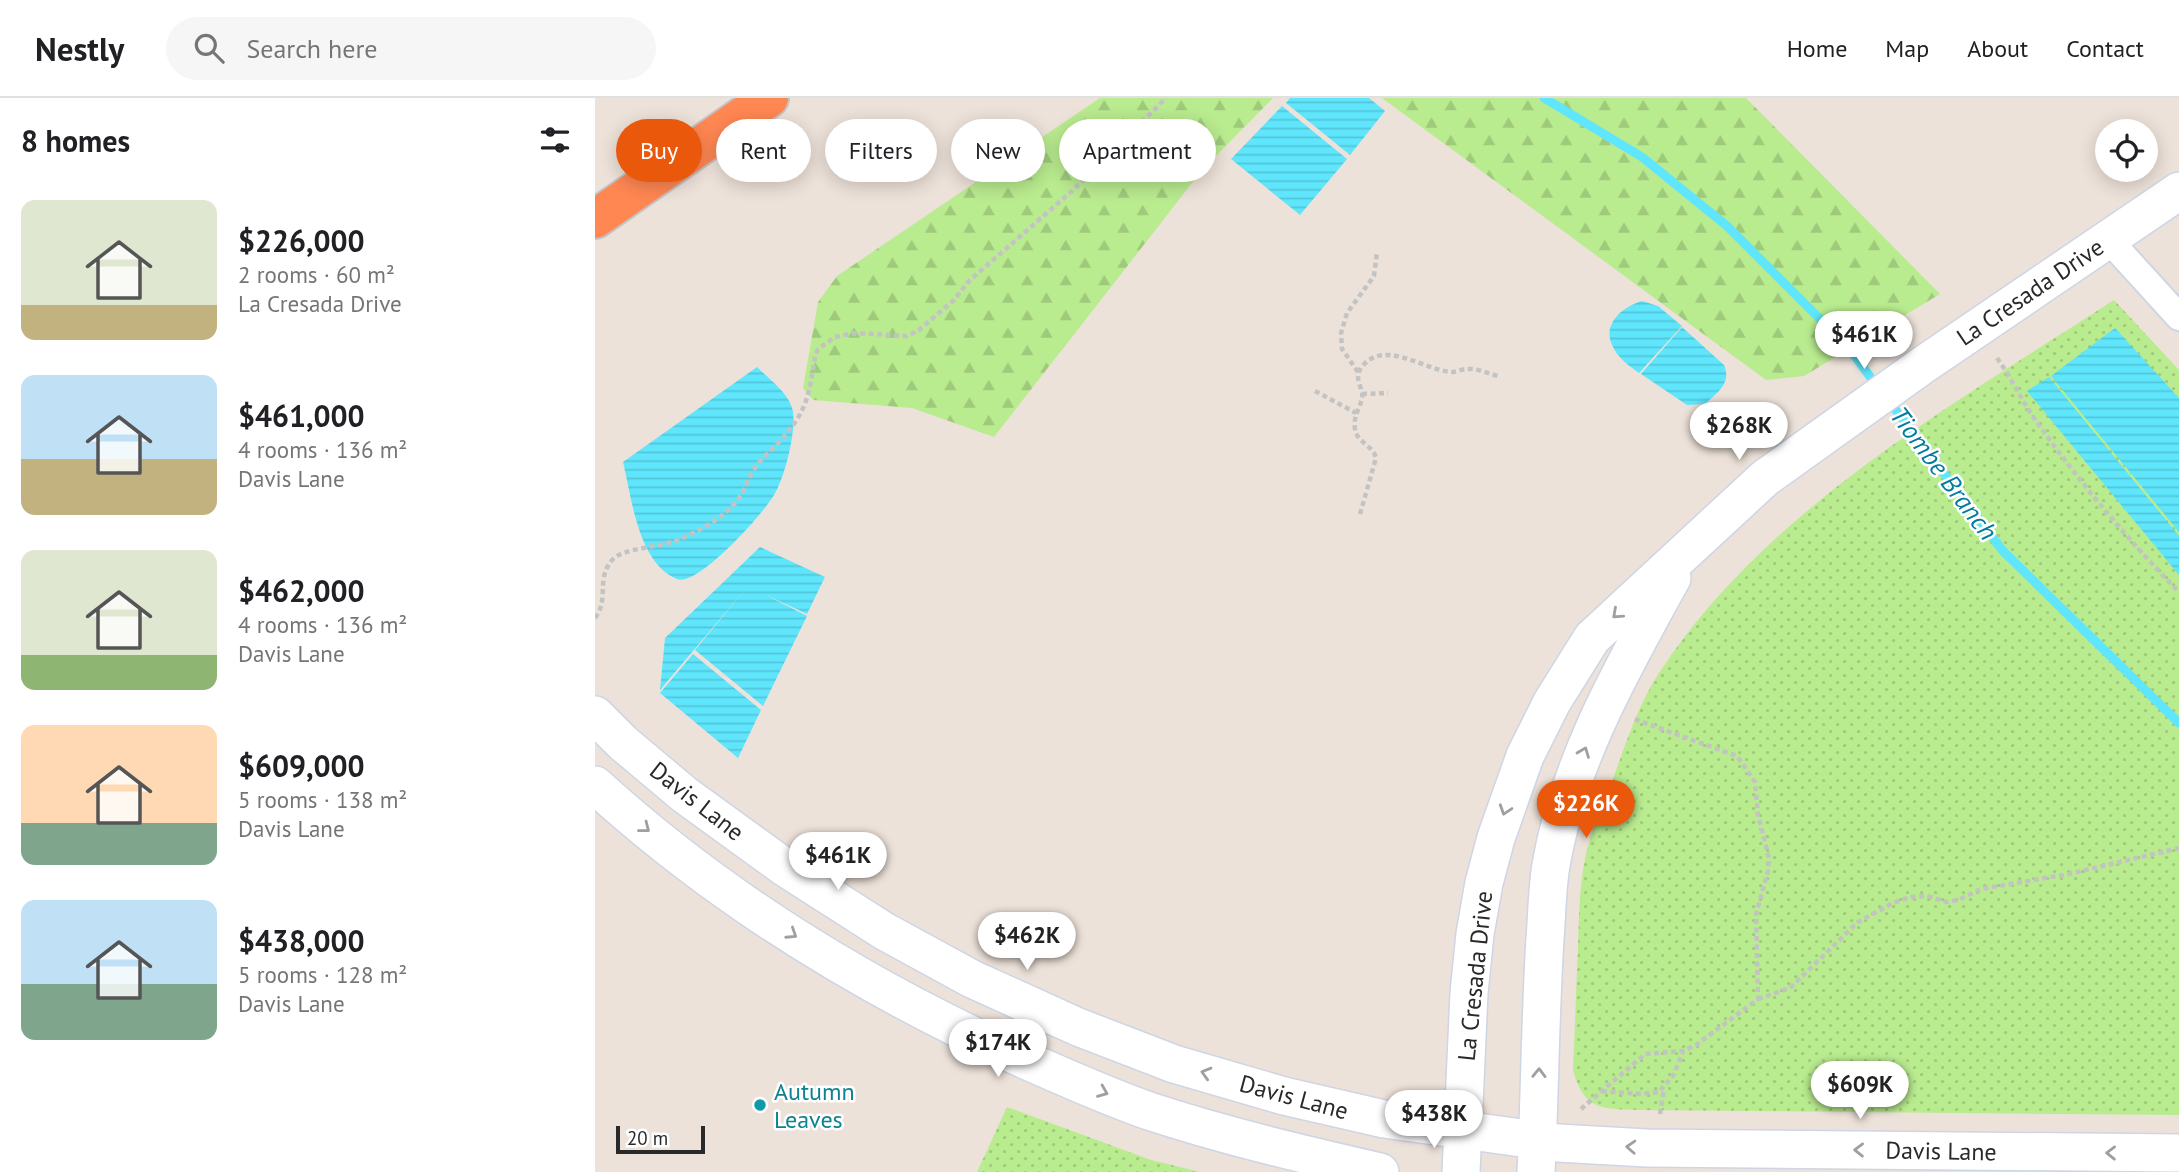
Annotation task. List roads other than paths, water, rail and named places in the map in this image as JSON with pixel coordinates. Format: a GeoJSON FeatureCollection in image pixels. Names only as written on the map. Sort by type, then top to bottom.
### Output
{"type":"FeatureCollection","features":[{"type":"Feature","properties":{"kind":"highway"},"geometry":{"type":"LineString","coordinates":[[595,219],[769,98]]}},
{"type":"Feature","properties":{"kind":"main road","name":"La Cresada Drive"},"geometry":{"type":"LineString","coordinates":[[1461,1172],[1469,993],[1483,883],[1513,786],[1552,702],[1592,638],[1765,478],[1923,365],[2179,191]]}},
{"type":"Feature","properties":{"kind":"main road","name":"La Cresada Drive"},"geometry":{"type":"LineString","coordinates":[[1537,1156],[1541,1000],[1551,867],[1560,826],[1573,782],[1598,720],[1686,552]]}},
{"type":"Feature","properties":{"kind":"main road","name":"Davis Lane"},"geometry":{"type":"LineString","coordinates":[[595,715],[685,796],[787,869],[884,931],[972,979],[1078,1027],[1174,1064],[1285,1096],[1384,1119],[1463,1130],[1537,1156],[1647,1148],[2179,1153]]}},
{"type":"Feature","properties":{"kind":"main road"},"geometry":{"type":"LineString","coordinates":[[595,785],[625,812],[734,897],[827,958],[943,1022],[1044,1068],[1147,1110],[1269,1147],[1380,1172]]}},
{"type":"Feature","properties":{"kind":"main road"},"geometry":{"type":"LineString","coordinates":[[734,897],[748,879],[760,877],[880,951],[918,965],[972,979]]}},
{"type":"Feature","properties":{"kind":"street"},"geometry":{"type":"LineString","coordinates":[[2108,239],[2179,317]]}},
{"type":"Feature","properties":{"kind":"water"},"geometry":{"type":"Polygon","coordinates":[[[1290,98],[1369,98],[1385,111],[1350,155],[1286,103],[1290,98]]]}},
{"type":"Feature","properties":{"kind":"water"},"geometry":{"type":"Polygon","coordinates":[[[1282,106],[1347,159],[1300,215],[1231,159],[1282,106]]]}},
{"type":"Feature","properties":{"kind":"water"},"geometry":{"type":"Polygon","coordinates":[[[1642,301],[1658,306],[1682,326],[1639,373],[1617,353],[1612,345],[1610,330],[1622,311],[1642,301]]]}},
{"type":"Feature","properties":{"kind":"water"},"geometry":{"type":"Polygon","coordinates":[[[1682,327],[1724,365],[1726,371],[1722,387],[1705,404],[1687,405],[1641,374],[1682,327]]]}},
{"type":"Feature","properties":{"kind":"water"},"geometry":{"type":"Polygon","coordinates":[[[2115,328],[2179,398],[2179,532],[2051,376],[2115,328]]]}},
{"type":"Feature","properties":{"kind":"water"},"geometry":{"type":"Polygon","coordinates":[[[757,367],[784,393],[793,412],[789,454],[782,477],[768,504],[729,547],[699,572],[686,579],[677,579],[664,571],[645,545],[623,462],[757,367]]]}},
{"type":"Feature","properties":{"kind":"water"},"geometry":{"type":"Polygon","coordinates":[[[2049,377],[2179,536],[2179,575],[2027,391],[2049,377]]]}},
{"type":"Feature","properties":{"kind":"water"},"geometry":{"type":"Polygon","coordinates":[[[760,547],[825,577],[807,614],[764,594],[807,616],[763,706],[695,650],[748,586],[660,690],[665,638],[760,547]]]}},
{"type":"Feature","properties":{"kind":"water"},"geometry":{"type":"Polygon","coordinates":[[[693,654],[761,710],[738,758],[660,693],[693,654]]]}},
{"type":"Feature","properties":{"kind":"waterway","name":"Tiombe Branch"},"geometry":{"type":"LineString","coordinates":[[1544,98],[1642,157],[1727,226],[1848,347],[1877,386]]}},
{"type":"Feature","properties":{"kind":"waterway","name":"Tiombe Branch"},"geometry":{"type":"LineString","coordinates":[[1888,400],[2003,551],[2179,723]]}},
{"type":"Feature","properties":{"kind":"place","name":"Autumn Leaves"},"geometry":{"type":"Point","coordinates":[760,1105]}}]}
